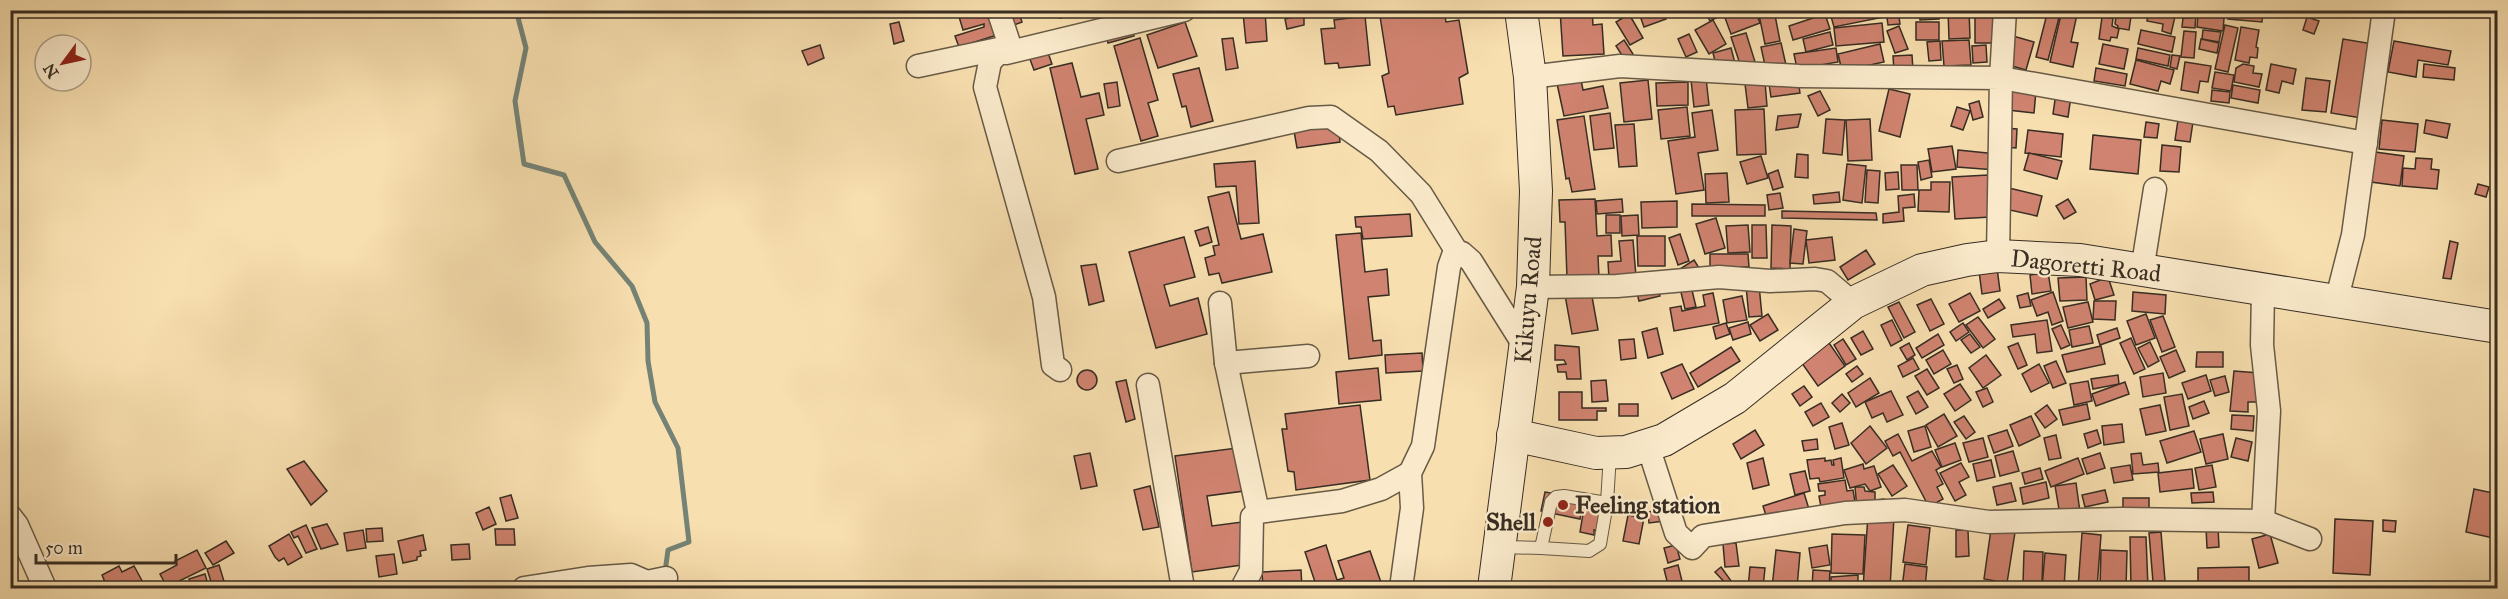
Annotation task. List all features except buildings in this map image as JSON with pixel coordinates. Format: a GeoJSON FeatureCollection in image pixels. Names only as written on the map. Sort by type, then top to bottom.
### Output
{"type":"FeatureCollection","features":[{"type":"Feature","properties":{"kind":"main road","name":"Kikuyu Road"},"geometry":{"type":"LineString","coordinates":[[1494,588],[1533,287],[1536,191],[1530,76],[1521,10]]}},
{"type":"Feature","properties":{"kind":"main road","name":"Dagoretti Road"},"geometry":{"type":"LineString","coordinates":[[1513,435],[1551,445],[1610,454],[1648,446],[1691,425],[1735,398],[1852,303],[1922,270],[1998,256],[2080,260],[2498,327]]}},
{"type":"Feature","properties":{"kind":"street"},"geometry":{"type":"LineString","coordinates":[[998,10],[1008,40],[990,62],[985,87],[1044,297],[1053,365],[1060,370]]}},
{"type":"Feature","properties":{"kind":"street"},"geometry":{"type":"LineString","coordinates":[[1003,48],[1006,53],[1016,52],[1184,10]]}},
{"type":"Feature","properties":{"kind":"street"},"geometry":{"type":"LineString","coordinates":[[1998,256],[2001,78],[2005,10]]}},
{"type":"Feature","properties":{"kind":"street"},"geometry":{"type":"LineString","coordinates":[[2336,302],[2353,235],[2384,10]]}},
{"type":"Feature","properties":{"kind":"street"},"geometry":{"type":"LineString","coordinates":[[918,66],[1003,48]]}},
{"type":"Feature","properties":{"kind":"street"},"geometry":{"type":"LineString","coordinates":[[1530,76],[1620,66],[1799,76],[2001,78],[2366,143]]}},
{"type":"Feature","properties":{"kind":"street"},"geometry":{"type":"LineString","coordinates":[[1118,161],[1309,118],[1331,117],[1379,151],[1421,194],[1457,252],[1471,261],[1525,347]]}},
{"type":"Feature","properties":{"kind":"street"},"geometry":{"type":"LineString","coordinates":[[2142,271],[2155,189]]}},
{"type":"Feature","properties":{"kind":"street"},"geometry":{"type":"LineString","coordinates":[[1401,588],[1412,508],[1410,473],[1423,446],[1451,255],[1457,252]]}},
{"type":"Feature","properties":{"kind":"street"},"geometry":{"type":"LineString","coordinates":[[1533,287],[1617,286],[1719,277],[1770,281],[1815,279],[1827,281],[1852,303]]}},
{"type":"Feature","properties":{"kind":"street"},"geometry":{"type":"LineString","coordinates":[[2263,291],[2262,345],[2269,411],[2263,521]]}},
{"type":"Feature","properties":{"kind":"street"},"geometry":{"type":"LineString","coordinates":[[1220,303],[1226,363],[1258,512]]}},
{"type":"Feature","properties":{"kind":"street"},"geometry":{"type":"LineString","coordinates":[[1226,363],[1308,356]]}},
{"type":"Feature","properties":{"kind":"street"},"geometry":{"type":"LineString","coordinates":[[1148,385],[1183,588]]}},
{"type":"Feature","properties":{"kind":"street"},"geometry":{"type":"LineString","coordinates":[[1648,446],[1676,533],[1692,548],[1703,536],[1845,513],[1895,510],[1989,522],[2122,519],[2263,521],[2310,539]]}},
{"type":"Feature","properties":{"kind":"street"},"geometry":{"type":"LineString","coordinates":[[1242,588],[1251,571],[1251,517],[1258,512],[1342,501],[1381,489],[1410,473]]}},
{"type":"Feature","properties":{"kind":"street"},"geometry":{"type":"LineString","coordinates":[[10,516],[17,525],[45,588]]}},
{"type":"Feature","properties":{"kind":"street"},"geometry":{"type":"LineString","coordinates":[[524,588],[588,578],[631,575],[647,582],[666,578]]}},
{"type":"Feature","properties":{"kind":"lane"},"geometry":{"type":"LineString","coordinates":[[1501,547],[1588,551],[1596,549],[1600,544],[1607,503],[1610,454]]}},
{"type":"Feature","properties":{"kind":"lane"},"geometry":{"type":"LineString","coordinates":[[1541,548],[1551,502],[1556,497],[1564,496],[1607,503]]}},
{"type":"Feature","properties":{"kind":"waterway"},"geometry":{"type":"LineString","coordinates":[[516,10],[526,48],[515,101],[524,164],[564,175],[595,242],[632,286],[647,323],[648,361],[655,402],[678,448],[689,542],[668,550],[665,572]]}},
{"type":"Feature","properties":{"kind":"place","name":"Feeling station"},"geometry":{"type":"Point","coordinates":[1563,505]}},
{"type":"Feature","properties":{"kind":"place","name":"Shell"},"geometry":{"type":"Point","coordinates":[1548,522]}}]}
